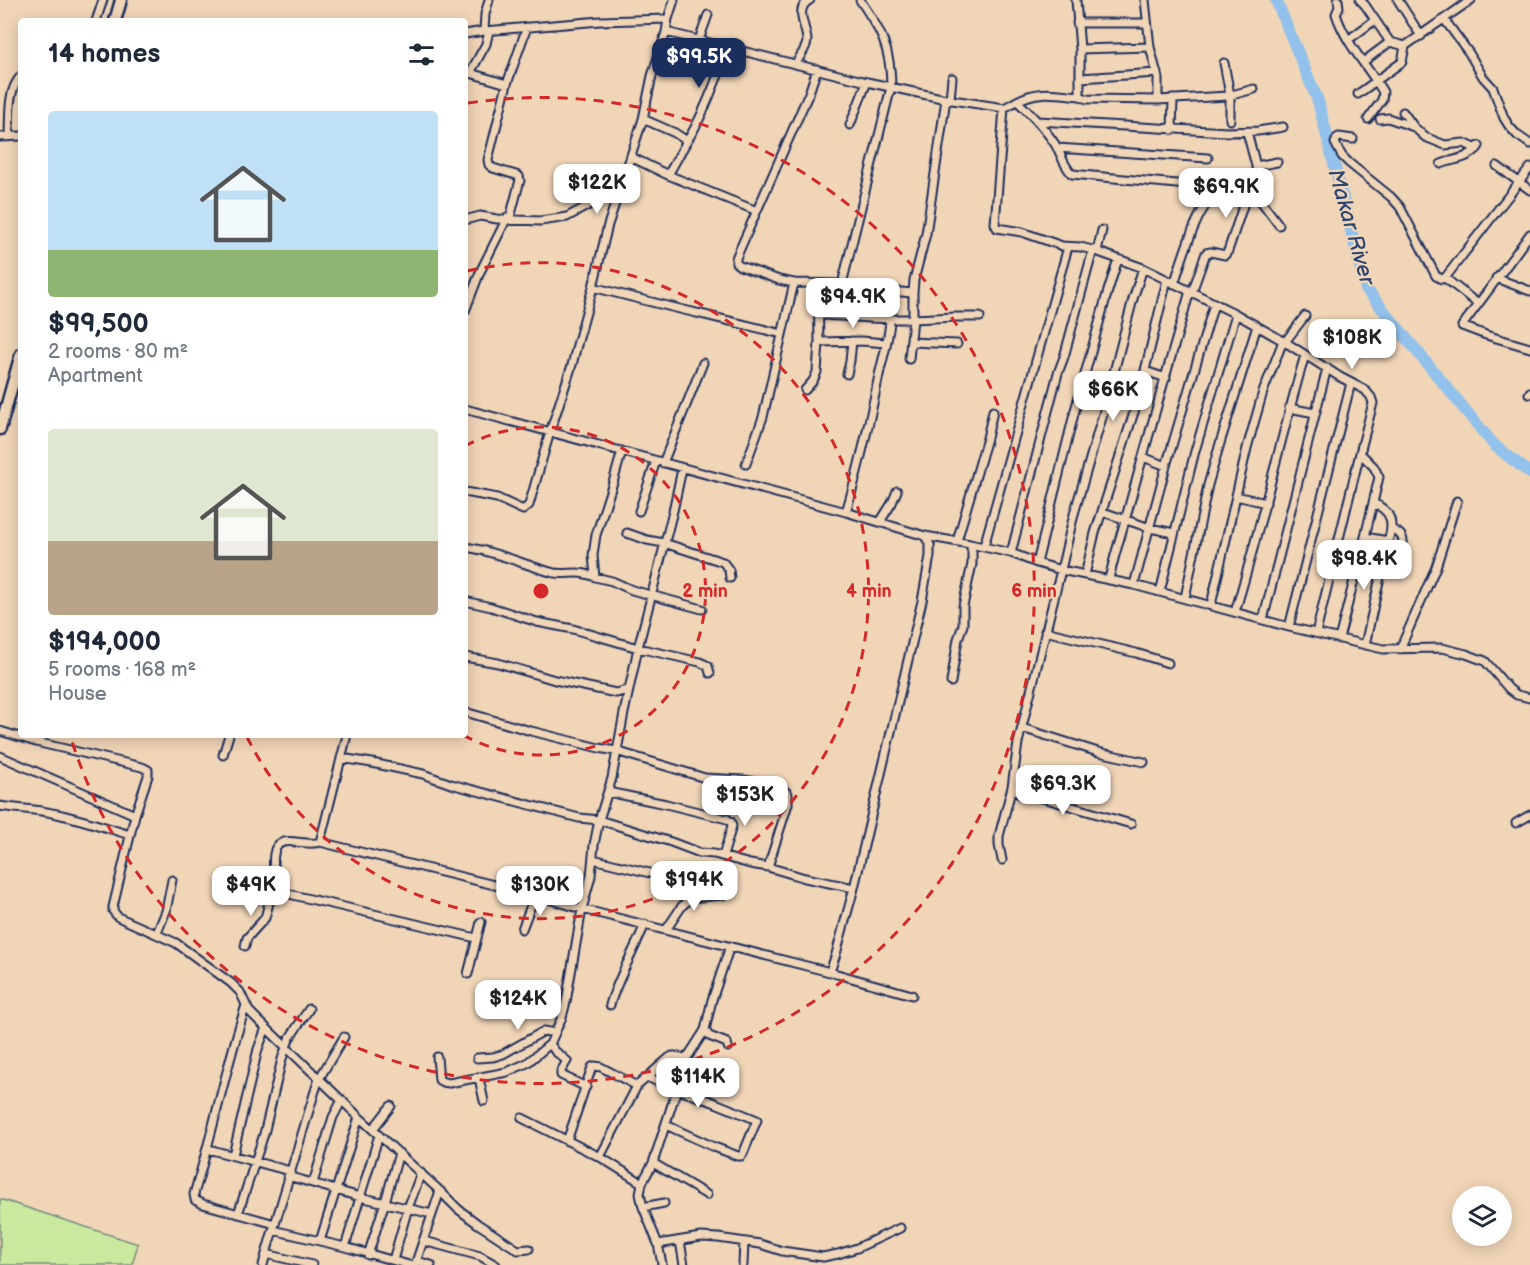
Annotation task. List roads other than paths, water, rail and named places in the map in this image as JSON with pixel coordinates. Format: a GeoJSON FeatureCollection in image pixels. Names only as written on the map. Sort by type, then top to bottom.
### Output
{"type":"FeatureCollection","features":[{"type":"Feature","properties":{"kind":"main road"},"geometry":{"type":"LineString","coordinates":[[115,18],[117,1]]}},
{"type":"Feature","properties":{"kind":"main road"},"geometry":{"type":"LineString","coordinates":[[0,429],[18,365]]}},
{"type":"Feature","properties":{"kind":"street"},"geometry":{"type":"LineString","coordinates":[[97,18],[102,0]]}},
{"type":"Feature","properties":{"kind":"street"},"geometry":{"type":"LineString","coordinates":[[468,71],[486,44],[485,14],[489,0]]}},
{"type":"Feature","properties":{"kind":"street"},"geometry":{"type":"LineString","coordinates":[[468,493],[496,498],[520,509],[525,509],[532,499],[550,432],[572,365],[608,225],[643,119],[652,76],[674,0]]}},
{"type":"Feature","properties":{"kind":"street"},"geometry":{"type":"LineString","coordinates":[[796,64],[807,42],[802,7],[810,0]]}},
{"type":"Feature","properties":{"kind":"street"},"geometry":{"type":"LineString","coordinates":[[842,284],[891,87],[890,60],[886,46],[878,27],[860,0]]}},
{"type":"Feature","properties":{"kind":"street"},"geometry":{"type":"LineString","coordinates":[[1076,0],[1080,49],[1080,96]]}},
{"type":"Feature","properties":{"kind":"street"},"geometry":{"type":"LineString","coordinates":[[1145,0],[1150,46],[1157,73],[1158,100]]}},
{"type":"Feature","properties":{"kind":"street"},"geometry":{"type":"LineString","coordinates":[[1338,0],[1340,7],[1336,14],[1348,40],[1382,89],[1383,96],[1368,119]]}},
{"type":"Feature","properties":{"kind":"street"},"geometry":{"type":"LineString","coordinates":[[1360,0],[1390,42],[1405,46]]}},
{"type":"Feature","properties":{"kind":"street"},"geometry":{"type":"LineString","coordinates":[[1398,0],[1420,36]]}},
{"type":"Feature","properties":{"kind":"street"},"geometry":{"type":"LineString","coordinates":[[1358,94],[1402,62],[1405,46],[1470,0]]}},
{"type":"Feature","properties":{"kind":"street"},"geometry":{"type":"LineString","coordinates":[[699,40],[708,15]]}},
{"type":"Feature","properties":{"kind":"street"},"geometry":{"type":"LineString","coordinates":[[468,34],[600,21],[668,19]]}},
{"type":"Feature","properties":{"kind":"street"},"geometry":{"type":"LineString","coordinates":[[1444,19],[1493,88],[1509,126],[1530,144]]}},
{"type":"Feature","properties":{"kind":"street"},"geometry":{"type":"LineString","coordinates":[[1348,40],[1375,20]]}},
{"type":"Feature","properties":{"kind":"street"},"geometry":{"type":"LineString","coordinates":[[1077,23],[1147,23]]}},
{"type":"Feature","properties":{"kind":"street"},"geometry":{"type":"LineString","coordinates":[[468,303],[480,272],[509,218],[520,180],[519,176],[493,168],[489,165],[488,160],[507,84],[527,27]]}},
{"type":"Feature","properties":{"kind":"street"},"geometry":{"type":"LineString","coordinates":[[666,32],[891,87],[1004,108],[1026,95],[1043,93],[1080,96],[1087,99],[1158,100],[1230,95],[1254,89]]}},
{"type":"Feature","properties":{"kind":"street"},"geometry":{"type":"LineString","coordinates":[[1363,62],[1390,42]]}},
{"type":"Feature","properties":{"kind":"street"},"geometry":{"type":"LineString","coordinates":[[1080,49],[1150,46]]}},
{"type":"Feature","properties":{"kind":"street"},"geometry":{"type":"LineString","coordinates":[[668,176],[699,122],[730,48]]}},
{"type":"Feature","properties":{"kind":"street"},"geometry":{"type":"LineString","coordinates":[[1224,63],[1230,95],[1230,120]]}},
{"type":"Feature","properties":{"kind":"street"},"geometry":{"type":"LineString","coordinates":[[818,69],[736,258],[736,263],[779,280],[794,283],[842,284],[866,289],[912,293]]}},
{"type":"Feature","properties":{"kind":"street"},"geometry":{"type":"LineString","coordinates":[[468,73],[507,84]]}},
{"type":"Feature","properties":{"kind":"street"},"geometry":{"type":"LineString","coordinates":[[1080,78],[1157,73]]}},
{"type":"Feature","properties":{"kind":"street"},"geometry":{"type":"LineString","coordinates":[[909,359],[913,319],[912,293],[926,234],[952,78]]}},
{"type":"Feature","properties":{"kind":"street"},"geometry":{"type":"LineString","coordinates":[[9,136],[12,93],[18,80]]}},
{"type":"Feature","properties":{"kind":"street"},"geometry":{"type":"LineString","coordinates":[[850,125],[867,81]]}},
{"type":"Feature","properties":{"kind":"street"},"geometry":{"type":"LineString","coordinates":[[1172,130],[1173,99]]}},
{"type":"Feature","properties":{"kind":"street"},"geometry":{"type":"LineString","coordinates":[[1017,101],[1038,121],[1070,172],[1075,176],[1208,187],[1217,194]]}},
{"type":"Feature","properties":{"kind":"street"},"geometry":{"type":"LineString","coordinates":[[1004,108],[996,227],[1022,232],[1068,247],[1095,251],[1143,268],[1236,314],[1365,390],[1371,397],[1373,403],[1316,633]]}},
{"type":"Feature","properties":{"kind":"street"},"geometry":{"type":"LineString","coordinates":[[1403,112],[1414,127],[1436,142],[1445,145],[1464,143],[1478,148],[1462,159],[1441,164]]}},
{"type":"Feature","properties":{"kind":"street"},"geometry":{"type":"LineString","coordinates":[[1380,119],[1388,118],[1414,127]]}},
{"type":"Feature","properties":{"kind":"street"},"geometry":{"type":"LineString","coordinates":[[643,119],[687,141]]}},
{"type":"Feature","properties":{"kind":"street"},"geometry":{"type":"LineString","coordinates":[[1038,121],[1172,130],[1247,132],[1284,128]]}},
{"type":"Feature","properties":{"kind":"street"},"geometry":{"type":"LineString","coordinates":[[1247,132],[1256,166],[1259,193],[1257,196]]}},
{"type":"Feature","properties":{"kind":"street"},"geometry":{"type":"LineString","coordinates":[[0,136],[18,136]]}},
{"type":"Feature","properties":{"kind":"street"},"geometry":{"type":"LineString","coordinates":[[1353,139],[1337,138],[1335,143],[1342,156],[1400,207],[1436,276],[1445,278],[1478,304]]}},
{"type":"Feature","properties":{"kind":"street"},"geometry":{"type":"LineString","coordinates":[[1057,148],[1208,158]]}},
{"type":"Feature","properties":{"kind":"street"},"geometry":{"type":"LineString","coordinates":[[631,158],[668,176],[757,211]]}},
{"type":"Feature","properties":{"kind":"street"},"geometry":{"type":"LineString","coordinates":[[1256,166],[1278,162]]}},
{"type":"Feature","properties":{"kind":"street"},"geometry":{"type":"LineString","coordinates":[[1497,166],[1530,190]]}},
{"type":"Feature","properties":{"kind":"street"},"geometry":{"type":"LineString","coordinates":[[1445,278],[1530,168]]}},
{"type":"Feature","properties":{"kind":"street"},"geometry":{"type":"LineString","coordinates":[[468,219],[480,216],[540,221],[567,217],[602,198],[618,193]]}},
{"type":"Feature","properties":{"kind":"street"},"geometry":{"type":"LineString","coordinates":[[1084,575],[1095,533],[1137,403],[1171,282],[1199,216],[1210,199],[1217,194],[1257,196]]}},
{"type":"Feature","properties":{"kind":"street"},"geometry":{"type":"LineString","coordinates":[[1257,196],[1279,225]]}},
{"type":"Feature","properties":{"kind":"street"},"geometry":{"type":"LineString","coordinates":[[1109,579],[1115,551],[1191,291],[1206,253],[1225,255],[1228,251],[1246,197]]}},
{"type":"Feature","properties":{"kind":"street"},"geometry":{"type":"LineString","coordinates":[[1011,553],[1058,373],[1102,230]]}},
{"type":"Feature","properties":{"kind":"street"},"geometry":{"type":"LineString","coordinates":[[1530,235],[1462,326],[1530,348]]}},
{"type":"Feature","properties":{"kind":"street"},"geometry":{"type":"LineString","coordinates":[[984,546],[1068,247]]}},
{"type":"Feature","properties":{"kind":"street"},"geometry":{"type":"LineString","coordinates":[[1037,563],[1074,414],[1118,259]]}},
{"type":"Feature","properties":{"kind":"street"},"geometry":{"type":"LineString","coordinates":[[1002,860],[999,836],[1012,787],[1018,742],[1074,514],[1143,268]]}},
{"type":"Feature","properties":{"kind":"street"},"geometry":{"type":"LineString","coordinates":[[1496,278],[1529,290]]}},
{"type":"Feature","properties":{"kind":"street"},"geometry":{"type":"LineString","coordinates":[[746,464],[763,417],[794,283]]}},
{"type":"Feature","properties":{"kind":"street"},"geometry":{"type":"LineString","coordinates":[[805,390],[817,372],[818,284]]}},
{"type":"Feature","properties":{"kind":"street"},"geometry":{"type":"LineString","coordinates":[[593,287],[782,334]]}},
{"type":"Feature","properties":{"kind":"street"},"geometry":{"type":"LineString","coordinates":[[1134,585],[1166,466],[1214,304]]}},
{"type":"Feature","properties":{"kind":"street"},"geometry":{"type":"LineString","coordinates":[[1160,592],[1208,402],[1236,314]]}},
{"type":"Feature","properties":{"kind":"street"},"geometry":{"type":"LineString","coordinates":[[819,315],[890,320],[980,317]]}},
{"type":"Feature","properties":{"kind":"street"},"geometry":{"type":"LineString","coordinates":[[1211,605],[1247,448],[1263,392],[1284,342],[1305,316]]}},
{"type":"Feature","properties":{"kind":"street"},"geometry":{"type":"LineString","coordinates":[[846,512],[890,320]]}},
{"type":"Feature","properties":{"kind":"street"},"geometry":{"type":"LineString","coordinates":[[1185,598],[1211,474],[1257,326]]}},
{"type":"Feature","properties":{"kind":"street"},"geometry":{"type":"LineString","coordinates":[[847,374],[852,341]]}},
{"type":"Feature","properties":{"kind":"street"},"geometry":{"type":"LineString","coordinates":[[819,342],[886,343]]}},
{"type":"Feature","properties":{"kind":"street"},"geometry":{"type":"LineString","coordinates":[[911,342],[957,344]]}},
{"type":"Feature","properties":{"kind":"street"},"geometry":{"type":"LineString","coordinates":[[1235,612],[1305,355]]}},
{"type":"Feature","properties":{"kind":"street"},"geometry":{"type":"LineString","coordinates":[[639,511],[703,363]]}},
{"type":"Feature","properties":{"kind":"street"},"geometry":{"type":"LineString","coordinates":[[1263,621],[1327,368]]}},
{"type":"Feature","properties":{"kind":"street"},"geometry":{"type":"LineString","coordinates":[[1145,371],[1166,378]]}},
{"type":"Feature","properties":{"kind":"street"},"geometry":{"type":"LineString","coordinates":[[1290,627],[1351,383]]}},
{"type":"Feature","properties":{"kind":"street"},"geometry":{"type":"LineString","coordinates":[[1289,408],[1315,413]]}},
{"type":"Feature","properties":{"kind":"street"},"geometry":{"type":"LineString","coordinates":[[468,410],[846,512],[925,537],[984,546],[1061,570],[1134,585],[1263,621],[1383,649],[1442,648],[1467,654],[1485,661],[1502,683],[1517,695],[1530,698]]}},
{"type":"Feature","properties":{"kind":"street"},"geometry":{"type":"LineString","coordinates":[[957,542],[993,411]]}},
{"type":"Feature","properties":{"kind":"street"},"geometry":{"type":"LineString","coordinates":[[595,577],[593,555],[596,535],[622,451]]}},
{"type":"Feature","properties":{"kind":"street"},"geometry":{"type":"LineString","coordinates":[[1340,639],[1365,537],[1376,504],[1375,493],[1379,477],[1360,453]]}},
{"type":"Feature","properties":{"kind":"street"},"geometry":{"type":"LineString","coordinates":[[1143,457],[1166,466]]}},
{"type":"Feature","properties":{"kind":"street"},"geometry":{"type":"LineString","coordinates":[[437,1057],[438,1077],[443,1083],[479,1078],[521,1067],[534,1059],[550,1044],[555,1033],[566,1002],[582,909],[588,891],[599,820],[612,778],[613,752],[682,469]]}},
{"type":"Feature","properties":{"kind":"street"},"geometry":{"type":"LineString","coordinates":[[880,522],[897,491]]}},
{"type":"Feature","properties":{"kind":"street"},"geometry":{"type":"LineString","coordinates":[[1236,496],[1266,503]]}},
{"type":"Feature","properties":{"kind":"street"},"geometry":{"type":"LineString","coordinates":[[1400,649],[1436,567],[1457,501]]}},
{"type":"Feature","properties":{"kind":"street"},"geometry":{"type":"LineString","coordinates":[[1365,645],[1391,529],[1388,515],[1376,504]]}},
{"type":"Feature","properties":{"kind":"street"},"geometry":{"type":"LineString","coordinates":[[1103,512],[1150,528],[1174,533]]}},
{"type":"Feature","properties":{"kind":"street"},"geometry":{"type":"LineString","coordinates":[[1391,529],[1402,536],[1403,546]]}},
{"type":"Feature","properties":{"kind":"street"},"geometry":{"type":"LineString","coordinates":[[627,533],[723,562],[727,565],[730,578]]}},
{"type":"Feature","properties":{"kind":"street"},"geometry":{"type":"LineString","coordinates":[[925,537],[930,545]]}},
{"type":"Feature","properties":{"kind":"street"},"geometry":{"type":"LineString","coordinates":[[1365,537],[1388,541]]}},
{"type":"Feature","properties":{"kind":"street"},"geometry":{"type":"LineString","coordinates":[[830,972],[854,888],[922,601],[929,568],[930,545],[935,538]]}},
{"type":"Feature","properties":{"kind":"street"},"geometry":{"type":"LineString","coordinates":[[951,682],[958,639],[963,625],[963,606],[972,556],[970,544]]}},
{"type":"Feature","properties":{"kind":"street"},"geometry":{"type":"LineString","coordinates":[[468,548],[489,551],[516,562],[553,572],[580,573],[612,581],[632,590],[702,609]]}},
{"type":"Feature","properties":{"kind":"street"},"geometry":{"type":"LineString","coordinates":[[468,602],[537,622],[573,628],[638,648],[700,662],[708,666],[710,674]]}},
{"type":"Feature","properties":{"kind":"street"},"geometry":{"type":"LineString","coordinates":[[1045,631],[1136,653],[1167,663]]}},
{"type":"Feature","properties":{"kind":"street"},"geometry":{"type":"LineString","coordinates":[[468,658],[498,663],[555,680],[620,693],[628,690]]}},
{"type":"Feature","properties":{"kind":"street"},"geometry":{"type":"LineString","coordinates":[[620,693],[626,703]]}},
{"type":"Feature","properties":{"kind":"street"},"geometry":{"type":"LineString","coordinates":[[468,713],[705,778],[742,780],[782,788],[788,794],[788,804],[768,867]]}},
{"type":"Feature","properties":{"kind":"street"},"geometry":{"type":"LineString","coordinates":[[1022,728],[1098,752],[1144,762]]}},
{"type":"Feature","properties":{"kind":"street"},"geometry":{"type":"LineString","coordinates":[[0,731],[18,736]]}},
{"type":"Feature","properties":{"kind":"street"},"geometry":{"type":"LineString","coordinates":[[23,738],[146,768],[149,773],[135,815],[113,911],[118,917],[157,933],[188,950],[231,983],[240,992],[253,1015],[266,1028],[458,1209],[518,1250],[529,1249]]}},
{"type":"Feature","properties":{"kind":"street"},"geometry":{"type":"LineString","coordinates":[[223,755],[228,738]]}},
{"type":"Feature","properties":{"kind":"street"},"geometry":{"type":"LineString","coordinates":[[320,842],[346,738]]}},
{"type":"Feature","properties":{"kind":"street"},"geometry":{"type":"LineString","coordinates":[[0,756],[135,815]]}},
{"type":"Feature","properties":{"kind":"street"},"geometry":{"type":"LineString","coordinates":[[341,758],[423,774],[451,784],[579,818],[599,820],[700,853],[723,856],[805,878],[854,888]]}},
{"type":"Feature","properties":{"kind":"street"},"geometry":{"type":"LineString","coordinates":[[1012,787],[1020,794],[1047,799],[1131,824]]}},
{"type":"Feature","properties":{"kind":"street"},"geometry":{"type":"LineString","coordinates":[[608,792],[727,819],[732,826],[723,856]]}},
{"type":"Feature","properties":{"kind":"street"},"geometry":{"type":"LineString","coordinates":[[0,806],[61,814],[130,835]]}},
{"type":"Feature","properties":{"kind":"street"},"geometry":{"type":"LineString","coordinates":[[1516,823],[1530,815]]}},
{"type":"Feature","properties":{"kind":"street"},"geometry":{"type":"LineString","coordinates":[[244,946],[247,938],[265,918],[275,875],[274,854],[279,844],[284,841],[309,844],[320,842],[535,895],[912,995]]}},
{"type":"Feature","properties":{"kind":"street"},"geometry":{"type":"LineString","coordinates":[[592,859],[666,877]]}},
{"type":"Feature","properties":{"kind":"street"},"geometry":{"type":"LineString","coordinates":[[157,933],[166,911],[172,880]]}},
{"type":"Feature","properties":{"kind":"street"},"geometry":{"type":"LineString","coordinates":[[273,888],[293,895],[476,938]]}},
{"type":"Feature","properties":{"kind":"street"},"geometry":{"type":"LineString","coordinates":[[522,929],[535,895]]}},
{"type":"Feature","properties":{"kind":"street"},"geometry":{"type":"LineString","coordinates":[[666,930],[682,906],[691,898],[723,895]]}},
{"type":"Feature","properties":{"kind":"street"},"geometry":{"type":"LineString","coordinates":[[468,974],[481,922]]}},
{"type":"Feature","properties":{"kind":"street"},"geometry":{"type":"LineString","coordinates":[[610,1005],[616,984],[645,924]]}},
{"type":"Feature","properties":{"kind":"street"},"geometry":{"type":"LineString","coordinates":[[662,1264],[658,1244],[643,1207],[640,1194],[642,1183],[653,1163],[687,1059],[705,1030],[712,1000],[730,946]]}},
{"type":"Feature","properties":{"kind":"street"},"geometry":{"type":"LineString","coordinates":[[246,1005],[194,1198],[197,1202],[274,1227],[409,1265]]}},
{"type":"Feature","properties":{"kind":"street"},"geometry":{"type":"LineString","coordinates":[[238,1214],[286,1047],[309,1009]]}},
{"type":"Feature","properties":{"kind":"street"},"geometry":{"type":"LineString","coordinates":[[233,1155],[258,1049],[266,1028]]}},
{"type":"Feature","properties":{"kind":"street"},"geometry":{"type":"LineString","coordinates":[[705,1030],[709,1036],[727,1043],[728,1047]]}},
{"type":"Feature","properties":{"kind":"street"},"geometry":{"type":"LineString","coordinates":[[477,1058],[503,1054],[544,1031],[555,1033]]}},
{"type":"Feature","properties":{"kind":"street"},"geometry":{"type":"LineString","coordinates":[[263,1265],[309,1108],[320,1079],[344,1037]]}},
{"type":"Feature","properties":{"kind":"street"},"geometry":{"type":"LineString","coordinates":[[550,1044],[567,1060],[561,1069],[561,1075],[586,1087]]}},
{"type":"Feature","properties":{"kind":"street"},"geometry":{"type":"LineString","coordinates":[[600,1157],[637,1086],[664,1060],[672,1056],[687,1059]]}},
{"type":"Feature","properties":{"kind":"street"},"geometry":{"type":"LineString","coordinates":[[567,1141],[591,1069],[595,1066],[601,1067],[637,1086]]}},
{"type":"Feature","properties":{"kind":"street"},"geometry":{"type":"LineString","coordinates":[[648,1077],[757,1120],[741,1156],[714,1148],[666,1125]]}},
{"type":"Feature","properties":{"kind":"street"},"geometry":{"type":"LineString","coordinates":[[479,1078],[484,1101]]}},
{"type":"Feature","properties":{"kind":"street"},"geometry":{"type":"LineString","coordinates":[[313,1183],[333,1118],[342,1100]]}},
{"type":"Feature","properties":{"kind":"street"},"geometry":{"type":"LineString","coordinates":[[373,1129],[392,1106]]}},
{"type":"Feature","properties":{"kind":"street"},"geometry":{"type":"LineString","coordinates":[[320,1241],[359,1117]]}},
{"type":"Feature","properties":{"kind":"street"},"geometry":{"type":"LineString","coordinates":[[522,1118],[600,1157],[642,1183]]}},
{"type":"Feature","properties":{"kind":"street"},"geometry":{"type":"LineString","coordinates":[[345,1247],[379,1135]]}},
{"type":"Feature","properties":{"kind":"street"},"geometry":{"type":"LineString","coordinates":[[208,1149],[255,1161],[313,1183],[360,1197],[432,1214]]}},
{"type":"Feature","properties":{"kind":"street"},"geometry":{"type":"LineString","coordinates":[[368,1255],[399,1153]]}},
{"type":"Feature","properties":{"kind":"street"},"geometry":{"type":"LineString","coordinates":[[653,1163],[707,1195]]}},
{"type":"Feature","properties":{"kind":"street"},"geometry":{"type":"LineString","coordinates":[[393,1260],[421,1173]]}},
{"type":"Feature","properties":{"kind":"street"},"geometry":{"type":"LineString","coordinates":[[431,1265],[416,1263],[440,1191]]}},
{"type":"Feature","properties":{"kind":"street"},"geometry":{"type":"LineString","coordinates":[[643,1207],[664,1203]]}},
{"type":"Feature","properties":{"kind":"street"},"geometry":{"type":"LineString","coordinates":[[658,1244],[701,1237],[718,1238],[823,1257],[856,1248],[900,1228]]}},
{"type":"Feature","properties":{"kind":"street"},"geometry":{"type":"LineString","coordinates":[[424,1241],[480,1256],[496,1265]]}},
{"type":"Feature","properties":{"kind":"street"},"geometry":{"type":"LineString","coordinates":[[680,1241],[684,1265]]}},
{"type":"Feature","properties":{"kind":"street"},"geometry":{"type":"LineString","coordinates":[[743,1265],[744,1242]]}},
{"type":"Feature","properties":{"kind":"street"},"geometry":{"type":"LineString","coordinates":[[266,1254],[312,1265]]}},
{"type":"Feature","properties":{"kind":"waterway","name":"Makar River"},"geometry":{"type":"LineString","coordinates":[[1276,0],[1318,101],[1366,289],[1494,445],[1530,473]]}}]}
